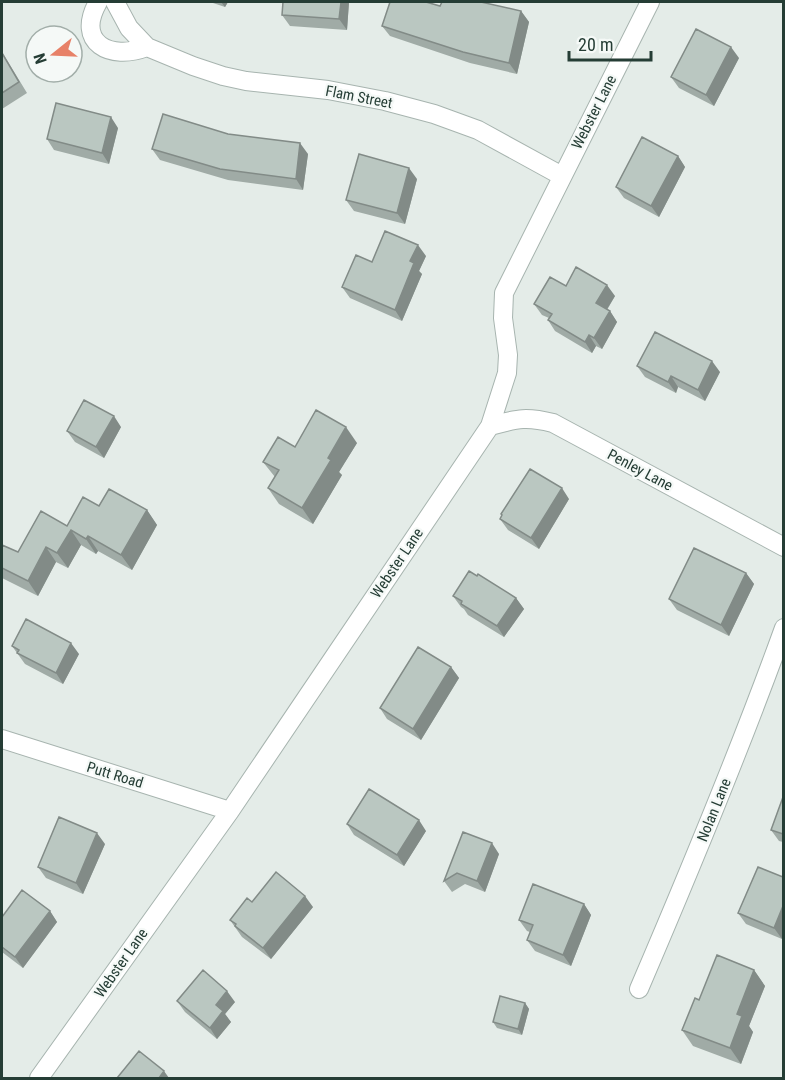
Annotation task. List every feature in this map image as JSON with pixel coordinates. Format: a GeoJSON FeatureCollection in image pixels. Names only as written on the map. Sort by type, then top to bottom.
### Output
{"type":"FeatureCollection","features":[{"type":"Feature","properties":{"kind":"street"},"geometry":{"type":"LineString","coordinates":[[98,2],[92,12],[90,26],[93,40],[106,50],[117,52],[136,51],[147,47]]}},
{"type":"Feature","properties":{"kind":"street","name":"Flam Street"},"geometry":{"type":"LineString","coordinates":[[115,2],[129,28],[147,47],[223,76],[246,81],[328,90],[385,101],[434,114],[478,130],[562,176]]}},
{"type":"Feature","properties":{"kind":"street","name":"Webster Lane"},"geometry":{"type":"LineString","coordinates":[[39,1078],[230,810],[490,426],[507,373],[508,355],[503,318],[504,293],[650,2]]}},
{"type":"Feature","properties":{"kind":"street","name":"Penley Lane"},"geometry":{"type":"LineString","coordinates":[[490,426],[532,417],[553,423],[783,547]]}},
{"type":"Feature","properties":{"kind":"street","name":"Nolan Lane"},"geometry":{"type":"LineString","coordinates":[[639,989],[708,826],[757,702],[783,628]]}},
{"type":"Feature","properties":{"kind":"street","name":"Putt Road"},"geometry":{"type":"LineString","coordinates":[[2,739],[230,810]]}},
{"type":"Feature","properties":{"kind":"building"},"geometry":{"type":"Polygon","coordinates":[[[283,2],[341,2],[339,19],[282,15],[283,2]]]}},
{"type":"Feature","properties":{"kind":"building"},"geometry":{"type":"Polygon","coordinates":[[[390,2],[426,2],[440,6],[442,2],[481,2],[521,11],[509,63],[463,52],[382,26],[390,2]]]}},
{"type":"Feature","properties":{"kind":"building"},"geometry":{"type":"Polygon","coordinates":[[[696,29],[731,47],[706,95],[671,77],[696,29]]]}},
{"type":"Feature","properties":{"kind":"building"},"geometry":{"type":"Polygon","coordinates":[[[2,53],[19,82],[2,93],[2,53]]]}},
{"type":"Feature","properties":{"kind":"building"},"geometry":{"type":"Polygon","coordinates":[[[56,103],[111,117],[102,153],[47,139],[56,103]]]}},
{"type":"Feature","properties":{"kind":"building"},"geometry":{"type":"Polygon","coordinates":[[[163,114],[228,134],[300,143],[296,179],[220,169],[152,149],[163,114]]]}},
{"type":"Feature","properties":{"kind":"building"},"geometry":{"type":"Polygon","coordinates":[[[642,137],[678,156],[651,206],[616,187],[642,137]]]}},
{"type":"Feature","properties":{"kind":"building"},"geometry":{"type":"Polygon","coordinates":[[[359,154],[409,168],[397,213],[346,200],[359,154]]]}},
{"type":"Feature","properties":{"kind":"building"},"geometry":{"type":"Polygon","coordinates":[[[385,231],[418,245],[410,261],[414,263],[395,310],[342,287],[356,255],[372,262],[385,231]]]}},
{"type":"Feature","properties":{"kind":"building"},"geometry":{"type":"Polygon","coordinates":[[[576,267],[607,285],[596,303],[610,311],[594,338],[589,335],[585,342],[548,320],[552,314],[534,304],[550,277],[566,286],[576,267]]]}},
{"type":"Feature","properties":{"kind":"building"},"geometry":{"type":"Polygon","coordinates":[[[655,332],[712,361],[698,390],[671,376],[668,382],[637,366],[655,332]]]}},
{"type":"Feature","properties":{"kind":"building"},"geometry":{"type":"Polygon","coordinates":[[[84,400],[114,416],[96,447],[67,431],[84,400]]]}},
{"type":"Feature","properties":{"kind":"building"},"geometry":{"type":"Polygon","coordinates":[[[316,410],[346,427],[328,458],[331,460],[302,508],[268,488],[279,470],[263,462],[278,437],[295,447],[316,410]]]}},
{"type":"Feature","properties":{"kind":"building"},"geometry":{"type":"Polygon","coordinates":[[[530,469],[562,488],[531,538],[500,519],[530,469]]]}},
{"type":"Feature","properties":{"kind":"building"},"geometry":{"type":"Polygon","coordinates":[[[109,489],[147,510],[121,555],[88,536],[86,539],[71,530],[57,553],[46,547],[28,581],[2,568],[2,545],[18,552],[41,511],[67,526],[83,497],[99,506],[109,489]]]}},
{"type":"Feature","properties":{"kind":"building"},"geometry":{"type":"Polygon","coordinates":[[[694,548],[746,573],[721,625],[669,599],[694,548]]]}},
{"type":"Feature","properties":{"kind":"building"},"geometry":{"type":"Polygon","coordinates":[[[469,571],[477,576],[478,574],[516,598],[497,626],[461,604],[462,601],[453,596],[469,571]]]}},
{"type":"Feature","properties":{"kind":"building"},"geometry":{"type":"Polygon","coordinates":[[[26,619],[71,643],[56,673],[17,653],[19,650],[12,646],[26,619]]]}},
{"type":"Feature","properties":{"kind":"building"},"geometry":{"type":"Polygon","coordinates":[[[418,647],[451,667],[413,729],[380,708],[418,647]]]}},
{"type":"Feature","properties":{"kind":"building"},"geometry":{"type":"Polygon","coordinates":[[[369,789],[419,820],[397,855],[347,824],[369,789]]]}},
{"type":"Feature","properties":{"kind":"building"},"geometry":{"type":"Polygon","coordinates":[[[783,797],[783,834],[771,830],[783,797]]]}},
{"type":"Feature","properties":{"kind":"building"},"geometry":{"type":"Polygon","coordinates":[[[59,817],[97,833],[76,883],[38,867],[59,817]]]}},
{"type":"Feature","properties":{"kind":"building"},"geometry":{"type":"Polygon","coordinates":[[[463,832],[492,843],[477,881],[457,873],[444,881],[463,832]]]}},
{"type":"Feature","properties":{"kind":"building"},"geometry":{"type":"Polygon","coordinates":[[[758,867],[783,877],[783,906],[774,928],[738,913],[758,867]]]}},
{"type":"Feature","properties":{"kind":"building"},"geometry":{"type":"Polygon","coordinates":[[[276,872],[305,896],[263,948],[230,920],[247,898],[252,902],[276,872]]]}},
{"type":"Feature","properties":{"kind":"building"},"geometry":{"type":"Polygon","coordinates":[[[533,884],[584,904],[563,955],[527,940],[533,925],[519,920],[533,884]]]}},
{"type":"Feature","properties":{"kind":"building"},"geometry":{"type":"Polygon","coordinates":[[[22,890],[50,911],[15,957],[2,947],[2,917],[22,890]]]}},
{"type":"Feature","properties":{"kind":"building"},"geometry":{"type":"Polygon","coordinates":[[[717,955],[754,970],[737,1014],[742,1016],[730,1048],[682,1030],[695,998],[699,1000],[717,955]]]}},
{"type":"Feature","properties":{"kind":"building"},"geometry":{"type":"Polygon","coordinates":[[[203,970],[227,991],[216,1005],[223,1011],[210,1028],[177,1001],[203,970]]]}},
{"type":"Feature","properties":{"kind":"building"},"geometry":{"type":"Polygon","coordinates":[[[500,996],[525,1003],[518,1029],[493,1022],[500,996]]]}},
{"type":"Feature","properties":{"kind":"building"},"geometry":{"type":"Polygon","coordinates":[[[139,1051],[164,1071],[159,1078],[117,1078],[139,1051]]]}}]}
